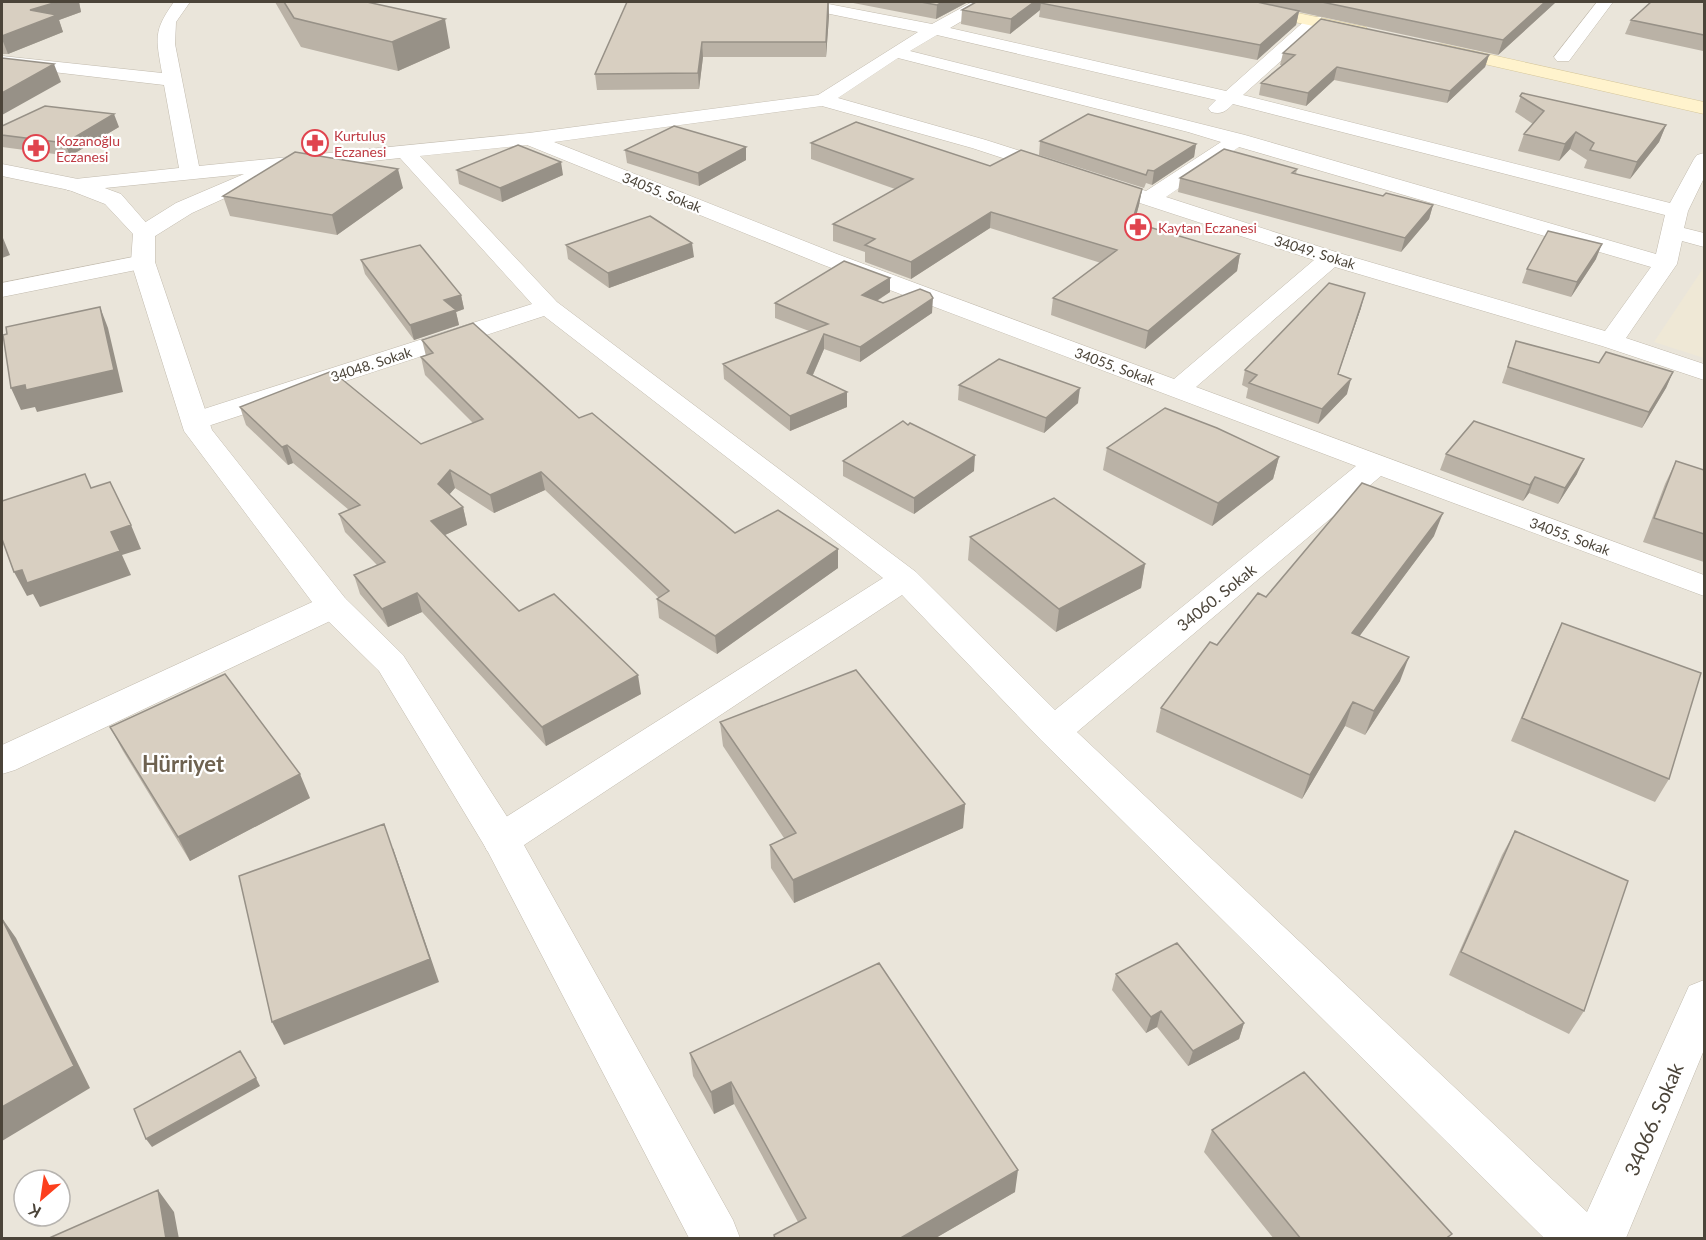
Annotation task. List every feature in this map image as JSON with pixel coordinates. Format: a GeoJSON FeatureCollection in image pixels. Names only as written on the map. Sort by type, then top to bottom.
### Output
{"type":"FeatureCollection","features":[{"type":"Feature","properties":{"kind":"main road"},"geometry":{"type":"LineString","coordinates":[[1224,2],[1315,21],[1371,25],[1302,2]]}},
{"type":"Feature","properties":{"kind":"main road"},"geometry":{"type":"LineString","coordinates":[[1430,47],[1704,108]]}},
{"type":"Feature","properties":{"kind":"main road"},"geometry":{"type":"LineString","coordinates":[[1557,56],[1584,62]]}},
{"type":"Feature","properties":{"kind":"street"},"geometry":{"type":"LineString","coordinates":[[182,2],[168,22],[166,44],[190,172]]}},
{"type":"Feature","properties":{"kind":"street"},"geometry":{"type":"LineString","coordinates":[[796,2],[935,28],[1230,98],[1675,221],[1704,240]]}},
{"type":"Feature","properties":{"kind":"street"},"geometry":{"type":"LineString","coordinates":[[75,185],[529,139],[823,100],[895,52],[983,2]]}},
{"type":"Feature","properties":{"kind":"street"},"geometry":{"type":"LineString","coordinates":[[1557,56],[1605,2]]}},
{"type":"Feature","properties":{"kind":"street"},"geometry":{"type":"LineString","coordinates":[[1195,128],[1315,21]]}},
{"type":"Feature","properties":{"kind":"street"},"geometry":{"type":"LineString","coordinates":[[895,52],[1238,139],[1665,264]]}},
{"type":"Feature","properties":{"kind":"street"},"geometry":{"type":"LineString","coordinates":[[2,61],[173,80]]}},
{"type":"Feature","properties":{"kind":"street","name":"34049. Sokak"},"geometry":{"type":"LineString","coordinates":[[823,100],[980,144],[1331,258],[1611,341],[1704,372]]}},
{"type":"Feature","properties":{"kind":"street","name":"34055. Sokak"},"geometry":{"type":"LineString","coordinates":[[529,139],[829,259],[1704,586]]}},
{"type":"Feature","properties":{"kind":"street"},"geometry":{"type":"LineString","coordinates":[[1149,199],[1238,139]]}},
{"type":"Feature","properties":{"kind":"street"},"geometry":{"type":"LineString","coordinates":[[405,152],[548,307],[905,579],[1054,730],[1579,1239]]}},
{"type":"Feature","properties":{"kind":"street"},"geometry":{"type":"LineString","coordinates":[[2,290],[143,247],[184,208],[251,178],[320,159]]}},
{"type":"Feature","properties":{"kind":"street"},"geometry":{"type":"LineString","coordinates":[[1611,341],[1665,264],[1675,221],[1704,159]]}},
{"type":"Feature","properties":{"kind":"street"},"geometry":{"type":"LineString","coordinates":[[2,170],[75,185],[113,199],[143,247],[198,430],[333,606],[391,663],[501,840],[715,1239]]}},
{"type":"Feature","properties":{"kind":"street"},"geometry":{"type":"LineString","coordinates":[[1178,389],[1331,258]]}},
{"type":"Feature","properties":{"kind":"street","name":"34048. Sokak"},"geometry":{"type":"LineString","coordinates":[[195,421],[548,307]]}},
{"type":"Feature","properties":{"kind":"street","name":"34060. Sokak"},"geometry":{"type":"LineString","coordinates":[[1054,730],[1377,464]]}},
{"type":"Feature","properties":{"kind":"street"},"geometry":{"type":"LineString","coordinates":[[501,840],[905,579]]}},
{"type":"Feature","properties":{"kind":"street"},"geometry":{"type":"LineString","coordinates":[[2,760],[333,606]]}},
{"type":"Feature","properties":{"kind":"street","name":"34066. Sokak"},"geometry":{"type":"LineString","coordinates":[[1600,1239],[1704,999]]}},
{"type":"Feature","properties":{"kind":"shaded area"},"geometry":{"type":"Polygon","coordinates":[[[2,2],[1704,2],[1704,1238],[2,1238],[2,2]]]}},
{"type":"Feature","properties":{"kind":"shaded area"},"geometry":{"type":"Polygon","coordinates":[[[1704,267],[1704,358],[1654,342],[1704,267]]]}},
{"type":"Feature","properties":{"kind":"building"},"geometry":{"type":"Polygon","coordinates":[[[2,2],[57,2],[30,10],[57,15],[2,36],[2,2]]]}},
{"type":"Feature","properties":{"kind":"building"},"geometry":{"type":"Polygon","coordinates":[[[284,2],[367,2],[445,19],[392,42],[294,18],[284,2]]]}},
{"type":"Feature","properties":{"kind":"building"},"geometry":{"type":"Polygon","coordinates":[[[627,2],[828,2],[826,42],[702,42],[698,73],[595,74],[627,2]]]}},
{"type":"Feature","properties":{"kind":"building"},"geometry":{"type":"Polygon","coordinates":[[[921,2],[943,2],[937,5],[921,2]]]}},
{"type":"Feature","properties":{"kind":"building"},"geometry":{"type":"Polygon","coordinates":[[[976,2],[1034,2],[1011,19],[962,10],[976,2]]]}},
{"type":"Feature","properties":{"kind":"building"},"geometry":{"type":"Polygon","coordinates":[[[1040,2],[1257,2],[1299,11],[1260,45],[1040,2]]]}},
{"type":"Feature","properties":{"kind":"building"},"geometry":{"type":"Polygon","coordinates":[[[1322,2],[1545,2],[1503,40],[1322,2]]]}},
{"type":"Feature","properties":{"kind":"building"},"geometry":{"type":"Polygon","coordinates":[[[1651,2],[1704,2],[1704,35],[1631,20],[1651,2]]]}},
{"type":"Feature","properties":{"kind":"building"},"geometry":{"type":"Polygon","coordinates":[[[1321,19],[1489,55],[1450,91],[1337,67],[1308,93],[1261,83],[1295,55],[1283,53],[1321,19]]]}},
{"type":"Feature","properties":{"kind":"building"},"geometry":{"type":"Polygon","coordinates":[[[2,58],[54,64],[2,93],[2,58]]]}},
{"type":"Feature","properties":{"kind":"building"},"geometry":{"type":"Polygon","coordinates":[[[1522,93],[1666,125],[1637,162],[1590,150],[1594,143],[1576,132],[1565,144],[1524,134],[1544,111],[1520,96],[1522,93]]]}},
{"type":"Feature","properties":{"kind":"building"},"geometry":{"type":"Polygon","coordinates":[[[45,106],[114,114],[65,143],[2,135],[2,126],[45,106]]]}},
{"type":"Feature","properties":{"kind":"building"},"geometry":{"type":"Polygon","coordinates":[[[1088,114],[1196,144],[1154,171],[1148,170],[1146,175],[1040,141],[1088,114]]]}},
{"type":"Feature","properties":{"kind":"building"},"geometry":{"type":"Polygon","coordinates":[[[856,122],[990,166],[1021,150],[1142,189],[1132,222],[1240,254],[1148,331],[1053,298],[1117,250],[991,212],[911,262],[865,245],[875,239],[833,224],[913,179],[811,143],[856,122]]]}},
{"type":"Feature","properties":{"kind":"building"},"geometry":{"type":"Polygon","coordinates":[[[674,126],[746,147],[698,173],[625,150],[674,126]]]}},
{"type":"Feature","properties":{"kind":"building"},"geometry":{"type":"Polygon","coordinates":[[[518,145],[561,162],[500,188],[457,170],[518,145]]]}},
{"type":"Feature","properties":{"kind":"building"},"geometry":{"type":"Polygon","coordinates":[[[1224,149],[1297,169],[1292,173],[1383,196],[1386,193],[1433,205],[1405,238],[1180,178],[1224,149]]]}},
{"type":"Feature","properties":{"kind":"building"},"geometry":{"type":"Polygon","coordinates":[[[295,152],[398,169],[332,215],[223,196],[295,152]]]}},
{"type":"Feature","properties":{"kind":"building"},"geometry":{"type":"Polygon","coordinates":[[[650,216],[692,243],[608,273],[566,245],[650,216]]]}},
{"type":"Feature","properties":{"kind":"building"},"geometry":{"type":"Polygon","coordinates":[[[1548,231],[1602,244],[1577,282],[1527,269],[1548,231]]]}},
{"type":"Feature","properties":{"kind":"building"},"geometry":{"type":"Polygon","coordinates":[[[420,245],[461,295],[444,300],[456,310],[410,325],[361,260],[420,245]]]}},
{"type":"Feature","properties":{"kind":"building"},"geometry":{"type":"Polygon","coordinates":[[[844,261],[890,278],[862,295],[883,303],[920,289],[930,293],[933,298],[860,347],[824,334],[807,373],[847,392],[790,416],[723,364],[828,324],[775,303],[844,261]]]}},
{"type":"Feature","properties":{"kind":"building"},"geometry":{"type":"Polygon","coordinates":[[[1329,283],[1365,293],[1338,374],[1351,379],[1322,409],[1249,383],[1257,375],[1245,370],[1329,283]]]}},
{"type":"Feature","properties":{"kind":"building"},"geometry":{"type":"Polygon","coordinates":[[[100,307],[114,370],[26,390],[25,385],[11,388],[3,335],[7,334],[6,327],[100,307]]]}},
{"type":"Feature","properties":{"kind":"building"},"geometry":{"type":"Polygon","coordinates":[[[473,323],[579,418],[592,413],[735,533],[778,510],[838,549],[715,636],[657,599],[669,591],[541,472],[490,495],[450,470],[438,484],[463,507],[431,521],[519,611],[554,594],[638,675],[542,727],[417,593],[382,609],[354,575],[385,562],[339,514],[360,505],[287,445],[282,447],[240,407],[332,371],[421,444],[483,419],[421,357],[433,353],[422,340],[473,323]]]}},
{"type":"Feature","properties":{"kind":"building"},"geometry":{"type":"Polygon","coordinates":[[[1516,341],[1599,363],[1606,352],[1673,372],[1649,412],[1508,367],[1516,341]]]}},
{"type":"Feature","properties":{"kind":"building"},"geometry":{"type":"Polygon","coordinates":[[[999,359],[1080,388],[1046,418],[959,385],[999,359]]]}},
{"type":"Feature","properties":{"kind":"building"},"geometry":{"type":"Polygon","coordinates":[[[1165,408],[1217,428],[1279,457],[1218,503],[1107,448],[1165,408]]]}},
{"type":"Feature","properties":{"kind":"building"},"geometry":{"type":"Polygon","coordinates":[[[903,421],[975,455],[914,498],[843,461],[903,421]]]}},
{"type":"Feature","properties":{"kind":"building"},"geometry":{"type":"Polygon","coordinates":[[[1474,421],[1584,459],[1565,488],[1535,477],[1530,485],[1446,454],[1474,421]]]}},
{"type":"Feature","properties":{"kind":"building"},"geometry":{"type":"Polygon","coordinates":[[[1676,461],[1704,470],[1704,534],[1654,518],[1676,461]]]}},
{"type":"Feature","properties":{"kind":"building"},"geometry":{"type":"Polygon","coordinates":[[[85,474],[91,488],[110,482],[131,525],[111,532],[120,551],[27,583],[22,570],[14,572],[2,539],[2,501],[85,474]]]}},
{"type":"Feature","properties":{"kind":"building"},"geometry":{"type":"Polygon","coordinates":[[[1362,483],[1443,513],[1352,633],[1409,657],[1374,711],[1353,702],[1310,775],[1161,708],[1210,642],[1217,645],[1258,593],[1266,597],[1362,483]]]}},
{"type":"Feature","properties":{"kind":"building"},"geometry":{"type":"Polygon","coordinates":[[[1054,498],[1145,564],[1059,609],[970,537],[1054,498]]]}},
{"type":"Feature","properties":{"kind":"building"},"geometry":{"type":"Polygon","coordinates":[[[1562,623],[1701,673],[1669,779],[1522,718],[1562,623]]]}},
{"type":"Feature","properties":{"kind":"building"},"geometry":{"type":"Polygon","coordinates":[[[856,670],[965,804],[793,880],[770,845],[796,833],[720,722],[856,670]]]}},
{"type":"Feature","properties":{"kind":"building"},"geometry":{"type":"Polygon","coordinates":[[[225,674],[300,774],[178,837],[110,727],[225,674]]]}},
{"type":"Feature","properties":{"kind":"building"},"geometry":{"type":"Polygon","coordinates":[[[384,824],[430,959],[272,1022],[239,876],[384,824]]]}},
{"type":"Feature","properties":{"kind":"building"},"geometry":{"type":"Polygon","coordinates":[[[1515,831],[1628,881],[1584,1011],[1461,952],[1515,831]]]}},
{"type":"Feature","properties":{"kind":"building"},"geometry":{"type":"Polygon","coordinates":[[[2,919],[74,1066],[2,1107],[2,919]]]}},
{"type":"Feature","properties":{"kind":"building"},"geometry":{"type":"Polygon","coordinates":[[[1177,943],[1244,1023],[1193,1051],[1161,1011],[1151,1017],[1116,974],[1177,943]]]}},
{"type":"Feature","properties":{"kind":"building"},"geometry":{"type":"Polygon","coordinates":[[[879,963],[1018,1170],[899,1239],[775,1239],[774,1235],[806,1218],[731,1082],[711,1092],[690,1053],[879,963]]]}},
{"type":"Feature","properties":{"kind":"building"},"geometry":{"type":"Polygon","coordinates":[[[240,1051],[256,1078],[146,1139],[134,1109],[240,1051]]]}},
{"type":"Feature","properties":{"kind":"building"},"geometry":{"type":"Polygon","coordinates":[[[1304,1072],[1452,1234],[1445,1239],[1301,1239],[1212,1130],[1304,1072]]]}},
{"type":"Feature","properties":{"kind":"building"},"geometry":{"type":"Polygon","coordinates":[[[158,1190],[166,1239],[47,1239],[158,1190]]]}},
{"type":"Feature","properties":{"kind":"place","name":"Kurtuluş Eczanesi"},"geometry":{"type":"Point","coordinates":[315,143]}},
{"type":"Feature","properties":{"kind":"place","name":"Kozanoğlu Eczanesi"},"geometry":{"type":"Point","coordinates":[36,148]}},
{"type":"Feature","properties":{"kind":"place","name":"Kaytan Eczanesi"},"geometry":{"type":"Point","coordinates":[1138,227]}},
{"type":"Feature","properties":{"kind":"district","name":"Hürriyet"},"geometry":{"type":"Point","coordinates":[183,763]}}]}
